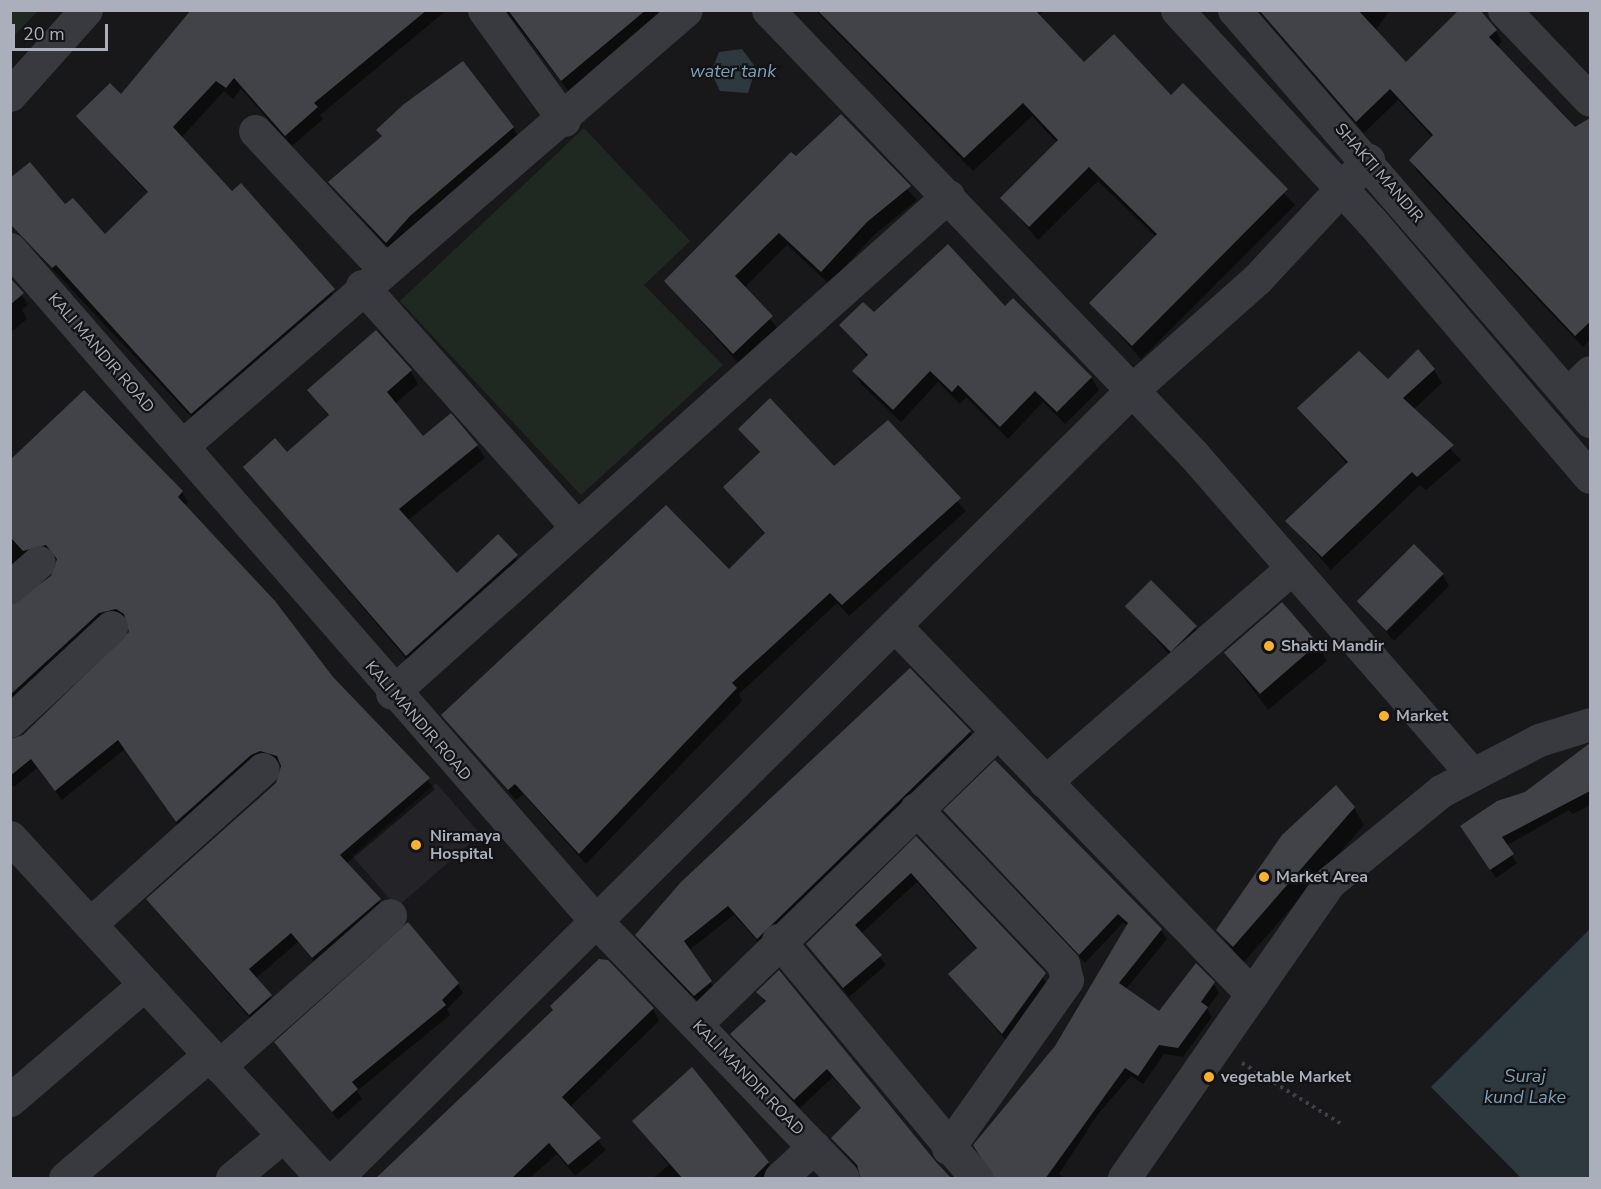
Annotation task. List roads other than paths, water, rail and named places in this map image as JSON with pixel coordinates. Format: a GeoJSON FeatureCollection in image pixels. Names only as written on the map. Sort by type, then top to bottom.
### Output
{"type":"FeatureCollection","features":[{"type":"Feature","properties":{"kind":"street"},"geometry":{"type":"LineString","coordinates":[[483,10],[564,120]]}},
{"type":"Feature","properties":{"kind":"street"},"geometry":{"type":"LineString","coordinates":[[182,446],[372,277],[564,120],[687,10]]}},
{"type":"Feature","properties":{"kind":"street"},"geometry":{"type":"LineString","coordinates":[[768,10],[1132,390],[1472,774]]}},
{"type":"Feature","properties":{"kind":"street"},"geometry":{"type":"LineString","coordinates":[[1177,10],[1386,237],[1590,477]]}},
{"type":"Feature","properties":{"kind":"street","name":"SHAKTI MANDIR"},"geometry":{"type":"LineString","coordinates":[[1234,10],[1368,160],[1580,382],[1590,421]]}},
{"type":"Feature","properties":{"kind":"street"},"geometry":{"type":"LineString","coordinates":[[1504,10],[1590,100]]}},
{"type":"Feature","properties":{"kind":"street"},"geometry":{"type":"LineString","coordinates":[[10,95],[74,14]]}},
{"type":"Feature","properties":{"kind":"street"},"geometry":{"type":"LineString","coordinates":[[255,131],[577,527]]}},
{"type":"Feature","properties":{"kind":"street"},"geometry":{"type":"LineString","coordinates":[[336,1179],[1132,390],[1257,279],[1368,160]]}},
{"type":"Feature","properties":{"kind":"street"},"geometry":{"type":"LineString","coordinates":[[392,693],[948,196]]}},
{"type":"Feature","properties":{"kind":"street","name":"KALI MANDIR ROAD"},"geometry":{"type":"LineString","coordinates":[[10,249],[182,446],[392,693],[596,921],[843,1179]]}},
{"type":"Feature","properties":{"kind":"street"},"geometry":{"type":"LineString","coordinates":[[10,587],[39,562]]}},
{"type":"Feature","properties":{"kind":"street"},"geometry":{"type":"LineString","coordinates":[[1045,782],[1292,568]]}},
{"type":"Feature","properties":{"kind":"street"},"geometry":{"type":"LineString","coordinates":[[895,626],[1252,994]]}},
{"type":"Feature","properties":{"kind":"street"},"geometry":{"type":"LineString","coordinates":[[10,721],[111,627]]}},
{"type":"Feature","properties":{"kind":"street"},"geometry":{"type":"LineString","coordinates":[[1124,1179],[1330,882],[1441,791],[1539,740],[1590,724]]}},
{"type":"Feature","properties":{"kind":"street"},"geometry":{"type":"LineString","coordinates":[[696,1024],[778,940],[997,732]]}},
{"type":"Feature","properties":{"kind":"street"},"geometry":{"type":"LineString","coordinates":[[90,924],[263,769]]}},
{"type":"Feature","properties":{"kind":"street"},"geometry":{"type":"LineString","coordinates":[[916,809],[1063,964],[1066,980],[948,1148]]}},
{"type":"Feature","properties":{"kind":"street"},"geometry":{"type":"LineString","coordinates":[[10,837],[322,1179]]}},
{"type":"Feature","properties":{"kind":"street"},"geometry":{"type":"LineString","coordinates":[[65,1179],[390,915]]}},
{"type":"Feature","properties":{"kind":"street"},"geometry":{"type":"LineString","coordinates":[[778,940],[976,1179]]}},
{"type":"Feature","properties":{"kind":"street"},"geometry":{"type":"LineString","coordinates":[[10,1100],[145,984]]}},
{"type":"Feature","properties":{"kind":"street"},"geometry":{"type":"LineString","coordinates":[[232,1179],[283,1136]]}},
{"type":"Feature","properties":{"kind":"street"},"geometry":{"type":"LineString","coordinates":[[780,1179],[814,1147]]}},
{"type":"Feature","properties":{"kind":"water","name":"water tank"},"geometry":{"type":"Polygon","coordinates":[[[742,49],[756,68],[748,93],[720,91],[711,72],[719,52],[742,49]]]}},
{"type":"Feature","properties":{"kind":"water","name":"Suraj kund Lake"},"geometry":{"type":"Polygon","coordinates":[[[1590,929],[1590,1178],[1521,1178],[1431,1087],[1590,929]]]}},
{"type":"Feature","properties":{"kind":"place","name":"Shakti Mandir"},"geometry":{"type":"Point","coordinates":[1269,646]}},
{"type":"Feature","properties":{"kind":"place","name":"Market"},"geometry":{"type":"Point","coordinates":[1384,716]}},
{"type":"Feature","properties":{"kind":"place","name":"Niramaya Hospital"},"geometry":{"type":"Point","coordinates":[416,845]}},
{"type":"Feature","properties":{"kind":"place","name":"Market Area"},"geometry":{"type":"Point","coordinates":[1264,877]}},
{"type":"Feature","properties":{"kind":"place","name":"vegetable Market"},"geometry":{"type":"Point","coordinates":[1209,1077]}}]}
